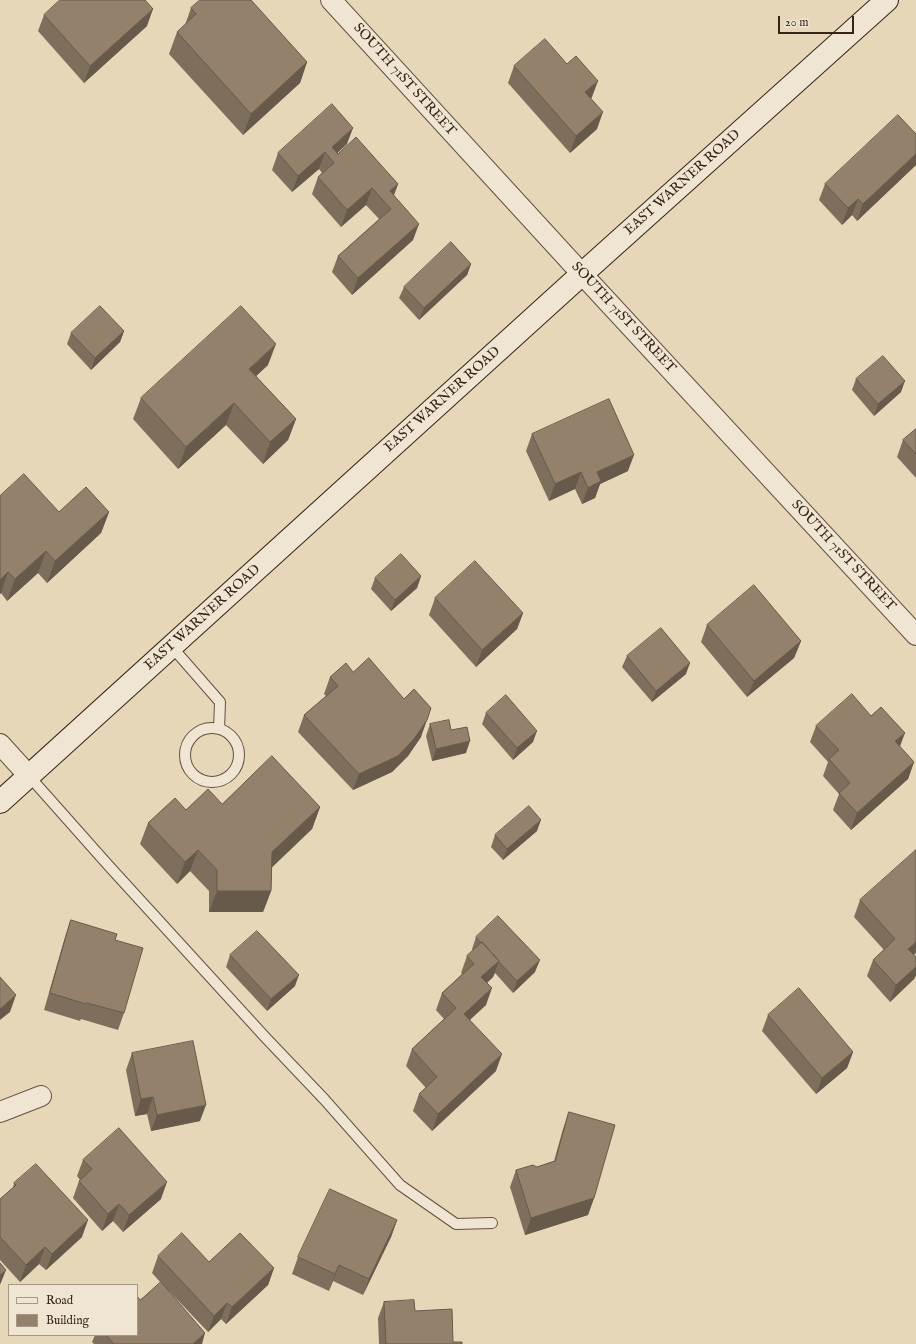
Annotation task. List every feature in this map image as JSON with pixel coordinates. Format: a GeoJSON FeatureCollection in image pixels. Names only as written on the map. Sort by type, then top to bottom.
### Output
{"type":"FeatureCollection","features":[{"type":"Feature","properties":{"kind":"main road","name":"EAST WARNER ROAD"},"geometry":{"type":"LineString","coordinates":[[0,802],[582,274],[887,0]]}},
{"type":"Feature","properties":{"kind":"street","name":"SOUTH 71ST STREET"},"geometry":{"type":"LineString","coordinates":[[331,0],[916,635]]}},
{"type":"Feature","properties":{"kind":"street"},"geometry":{"type":"LineString","coordinates":[[0,744],[29,776]]}},
{"type":"Feature","properties":{"kind":"street"},"geometry":{"type":"LineString","coordinates":[[0,1112],[41,1096]]}},
{"type":"Feature","properties":{"kind":"lane"},"geometry":{"type":"LineString","coordinates":[[172,647],[220,702],[219,729]]}},
{"type":"Feature","properties":{"kind":"lane"},"geometry":{"type":"LineString","coordinates":[[219,729],[227,733],[235,741],[238,750],[238,763],[234,771],[225,779],[213,782],[203,781],[193,774],[187,767],[186,747],[190,739],[203,730],[219,729]]}},
{"type":"Feature","properties":{"kind":"lane"},"geometry":{"type":"LineString","coordinates":[[29,776],[265,1037],[324,1099],[400,1185],[456,1224],[492,1223]]}},
{"type":"Feature","properties":{"kind":"building"},"geometry":{"type":"Polygon","coordinates":[[[60,0],[145,0],[153,9],[90,66],[44,15],[60,0]]]}},
{"type":"Feature","properties":{"kind":"building"},"geometry":{"type":"Polygon","coordinates":[[[200,0],[251,0],[307,62],[251,114],[177,32],[196,14],[191,8],[200,0]]]}},
{"type":"Feature","properties":{"kind":"building"},"geometry":{"type":"Polygon","coordinates":[[[545,39],[567,64],[576,56],[598,81],[585,92],[603,112],[576,136],[514,66],[545,39]]]}},
{"type":"Feature","properties":{"kind":"building"},"geometry":{"type":"Polygon","coordinates":[[[332,104],[353,128],[332,147],[338,154],[356,137],[398,184],[390,191],[419,224],[358,278],[338,256],[391,209],[372,188],[347,210],[318,177],[334,163],[325,152],[298,176],[278,153],[332,104]]]}},
{"type":"Feature","properties":{"kind":"building"},"geometry":{"type":"Polygon","coordinates":[[[898,115],[916,134],[916,154],[863,204],[858,199],[848,208],[825,184],[898,115]]]}},
{"type":"Feature","properties":{"kind":"building"},"geometry":{"type":"Polygon","coordinates":[[[451,242],[471,264],[424,308],[404,287],[451,242]]]}},
{"type":"Feature","properties":{"kind":"building"},"geometry":{"type":"Polygon","coordinates":[[[100,306],[124,331],[95,358],[71,333],[100,306]]]}},
{"type":"Feature","properties":{"kind":"building"},"geometry":{"type":"Polygon","coordinates":[[[241,306],[276,344],[249,369],[296,419],[270,442],[234,403],[186,447],[141,398],[241,306]]]}},
{"type":"Feature","properties":{"kind":"building"},"geometry":{"type":"Polygon","coordinates":[[[883,356],[905,381],[878,404],[856,379],[883,356]]]}},
{"type":"Feature","properties":{"kind":"building"},"geometry":{"type":"Polygon","coordinates":[[[609,399],[634,455],[597,472],[601,481],[588,488],[581,472],[555,484],[532,434],[609,399]]]}},
{"type":"Feature","properties":{"kind":"building"},"geometry":{"type":"Polygon","coordinates":[[[916,429],[916,454],[903,440],[916,429]]]}},
{"type":"Feature","properties":{"kind":"building"},"geometry":{"type":"Polygon","coordinates":[[[24,474],[59,512],[86,487],[109,512],[55,561],[46,551],[15,579],[8,572],[0,580],[0,496],[24,474]]]}},
{"type":"Feature","properties":{"kind":"building"},"geometry":{"type":"Polygon","coordinates":[[[401,554],[421,576],[395,600],[375,578],[401,554]]]}},
{"type":"Feature","properties":{"kind":"building"},"geometry":{"type":"Polygon","coordinates":[[[475,561],[523,613],[482,650],[435,598],[475,561]]]}},
{"type":"Feature","properties":{"kind":"building"},"geometry":{"type":"Polygon","coordinates":[[[754,585],[801,641],[754,681],[707,625],[754,585]]]}},
{"type":"Feature","properties":{"kind":"building"},"geometry":{"type":"Polygon","coordinates":[[[661,628],[690,663],[656,691],[627,656],[661,628]]]}},
{"type":"Feature","properties":{"kind":"building"},"geometry":{"type":"Polygon","coordinates":[[[369,658],[404,699],[414,689],[431,708],[427,720],[414,739],[398,756],[359,774],[304,715],[338,686],[330,677],[346,663],[353,672],[369,658]]]}},
{"type":"Feature","properties":{"kind":"building"},"geometry":{"type":"Polygon","coordinates":[[[852,694],[871,716],[881,707],[905,733],[895,741],[914,762],[857,813],[839,793],[850,783],[829,759],[839,750],[816,726],[852,694]]]}},
{"type":"Feature","properties":{"kind":"building"},"geometry":{"type":"Polygon","coordinates":[[[506,695],[537,731],[517,748],[486,713],[506,695]]]}},
{"type":"Feature","properties":{"kind":"building"},"geometry":{"type":"Polygon","coordinates":[[[449,720],[451,730],[467,727],[470,741],[436,749],[430,724],[449,720]]]}},
{"type":"Feature","properties":{"kind":"building"},"geometry":{"type":"Polygon","coordinates":[[[272,756],[320,807],[272,852],[271,891],[217,891],[217,870],[198,850],[185,862],[148,823],[175,798],[186,810],[208,789],[222,804],[272,756]]]}},
{"type":"Feature","properties":{"kind":"building"},"geometry":{"type":"Polygon","coordinates":[[[529,806],[541,820],[507,849],[495,835],[529,806]]]}},
{"type":"Feature","properties":{"kind":"building"},"geometry":{"type":"Polygon","coordinates":[[[916,850],[916,942],[908,949],[916,957],[916,967],[896,985],[873,960],[895,939],[860,900],[916,850]]]}},
{"type":"Feature","properties":{"kind":"building"},"geometry":{"type":"Polygon","coordinates":[[[498,916],[540,960],[517,981],[476,937],[498,916]]]}},
{"type":"Feature","properties":{"kind":"building"},"geometry":{"type":"Polygon","coordinates":[[[71,920],[117,934],[115,940],[143,948],[124,1013],[87,1003],[86,1004],[50,993],[71,920]]]}},
{"type":"Feature","properties":{"kind":"building"},"geometry":{"type":"Polygon","coordinates":[[[257,931],[299,975],[271,999],[230,955],[257,931]]]}},
{"type":"Feature","properties":{"kind":"building"},"geometry":{"type":"Polygon","coordinates":[[[482,942],[499,961],[481,977],[492,988],[464,1014],[502,1054],[438,1114],[419,1094],[437,1077],[412,1049],[456,1008],[442,993],[474,964],[467,956],[482,942]]]}},
{"type":"Feature","properties":{"kind":"building"},"geometry":{"type":"Polygon","coordinates":[[[0,977],[16,995],[0,1009],[0,977]]]}},
{"type":"Feature","properties":{"kind":"building"},"geometry":{"type":"Polygon","coordinates":[[[799,988],[853,1052],[822,1078],[768,1015],[799,988]]]}},
{"type":"Feature","properties":{"kind":"building"},"geometry":{"type":"Polygon","coordinates":[[[193,1041],[206,1105],[157,1115],[153,1097],[141,1099],[132,1053],[193,1041]]]}},
{"type":"Feature","properties":{"kind":"building"},"geometry":{"type":"Polygon","coordinates":[[[569,1112],[615,1125],[594,1198],[531,1218],[516,1170],[533,1165],[537,1167],[555,1161],[569,1112]]]}},
{"type":"Feature","properties":{"kind":"building"},"geometry":{"type":"Polygon","coordinates":[[[119,1128],[167,1182],[129,1215],[119,1204],[108,1214],[79,1181],[92,1169],[83,1160],[119,1128]]]}},
{"type":"Feature","properties":{"kind":"building"},"geometry":{"type":"Polygon","coordinates":[[[36,1164],[88,1220],[52,1254],[45,1247],[26,1265],[0,1237],[0,1199],[16,1185],[14,1183],[36,1164]]]}},
{"type":"Feature","properties":{"kind":"building"},"geometry":{"type":"Polygon","coordinates":[[[330,1189],[397,1220],[369,1279],[339,1265],[335,1274],[298,1257],[330,1189]]]}},
{"type":"Feature","properties":{"kind":"building"},"geometry":{"type":"Polygon","coordinates":[[[182,1233],[209,1262],[240,1233],[274,1268],[232,1307],[227,1303],[214,1316],[158,1256],[182,1233]]]}},
{"type":"Feature","properties":{"kind":"building"},"geometry":{"type":"Polygon","coordinates":[[[0,1263],[6,1270],[0,1275],[0,1263]]]}},
{"type":"Feature","properties":{"kind":"building"},"geometry":{"type":"Polygon","coordinates":[[[161,1282],[205,1333],[193,1344],[114,1344],[107,1336],[138,1336],[138,1297],[140,1300],[161,1282]]]}},
{"type":"Feature","properties":{"kind":"building"},"geometry":{"type":"Polygon","coordinates":[[[414,1300],[415,1311],[452,1309],[453,1342],[462,1342],[462,1344],[386,1344],[384,1302],[414,1300]]]}}]}
